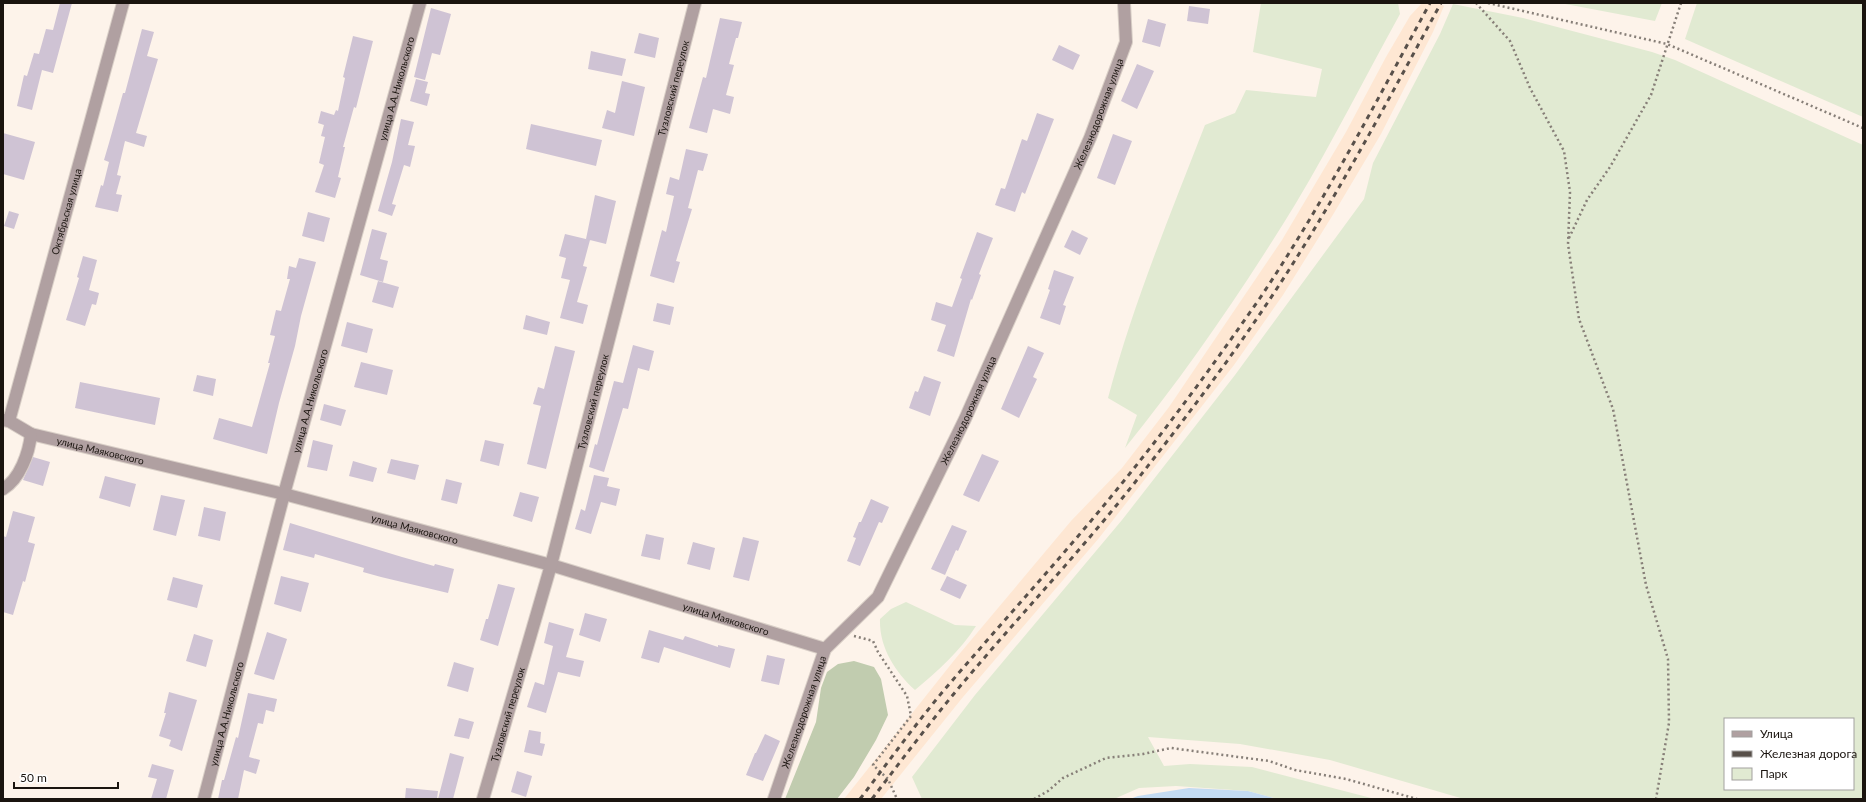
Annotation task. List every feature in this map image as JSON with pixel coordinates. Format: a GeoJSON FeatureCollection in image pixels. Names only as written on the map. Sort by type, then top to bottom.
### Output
{"type":"FeatureCollection","features":[{"type":"Feature","properties":{"kind":"street","name":"Октябрьская улица"},"geometry":{"type":"LineString","coordinates":[[6,420],[123,3]]}},
{"type":"Feature","properties":{"kind":"street","name":"улица А.А.Никольского"},"geometry":{"type":"LineString","coordinates":[[204,799],[284,494],[420,3]]}},
{"type":"Feature","properties":{"kind":"street","name":"Тузловский переулок"},"geometry":{"type":"LineString","coordinates":[[483,799],[551,565],[695,3]]}},
{"type":"Feature","properties":{"kind":"street","name":"Железнодорожная улица"},"geometry":{"type":"LineString","coordinates":[[774,799],[825,649],[878,597],[964,419],[1090,138],[1126,42],[1124,3]]}},
{"type":"Feature","properties":{"kind":"street","name":"улица Маяковского"},"geometry":{"type":"LineString","coordinates":[[6,420],[31,434],[284,494],[551,565],[825,649]]}},
{"type":"Feature","properties":{"kind":"street"},"geometry":{"type":"LineString","coordinates":[[3,489],[9,485],[18,472],[30,446],[31,434]]}},
{"type":"Feature","properties":{"kind":"path"},"geometry":{"type":"LineString","coordinates":[[1476,3],[1510,42],[1530,88],[1564,151],[1570,192],[1568,240],[1579,320],[1613,409],[1646,585],[1668,659],[1669,723],[1656,799]]}},
{"type":"Feature","properties":{"kind":"path"},"geometry":{"type":"LineString","coordinates":[[1488,3],[1667,44],[1863,128]]}},
{"type":"Feature","properties":{"kind":"path"},"geometry":{"type":"LineString","coordinates":[[1568,240],[1587,200],[1610,167],[1651,95],[1681,3]]}},
{"type":"Feature","properties":{"kind":"path"},"geometry":{"type":"LineString","coordinates":[[843,631],[852,636],[873,641],[878,652],[907,696],[911,716],[873,765],[888,779],[896,799]]}},
{"type":"Feature","properties":{"kind":"path"},"geometry":{"type":"LineString","coordinates":[[1034,799],[1048,791],[1064,778],[1106,758],[1143,754],[1170,748],[1269,761],[1295,770],[1346,779],[1417,799]]}},
{"type":"Feature","properties":{"kind":"shaded area"},"geometry":{"type":"Polygon","coordinates":[[[1422,3],[1439,3],[1444,6],[1433,32],[1381,134],[1283,295],[1234,365],[1099,538],[963,697],[881,799],[844,799],[956,658],[1071,521],[1122,468],[1169,407],[1282,240],[1346,132],[1386,57],[1410,16],[1422,3]]]}},
{"type":"Feature","properties":{"kind":"green space"},"geometry":{"type":"Polygon","coordinates":[[[1261,3],[1398,3],[1400,14],[1323,156],[1276,235],[1215,328],[1171,389],[1125,448],[1137,415],[1108,398],[1140,294],[1205,125],[1235,113],[1246,90],[1316,97],[1322,69],[1253,52],[1261,3]]]}},
{"type":"Feature","properties":{"kind":"green space"},"geometry":{"type":"Polygon","coordinates":[[[1560,3],[1662,3],[1655,21],[1560,3]]]}},
{"type":"Feature","properties":{"kind":"green space"},"geometry":{"type":"Polygon","coordinates":[[[1697,3],[1863,3],[1863,117],[1685,39],[1697,3]]]}},
{"type":"Feature","properties":{"kind":"green space"},"geometry":{"type":"Polygon","coordinates":[[[1453,4],[1523,18],[1652,52],[1675,60],[1863,145],[1863,799],[1464,799],[1330,760],[1240,744],[1148,737],[1164,766],[1190,764],[1252,767],[1375,799],[1277,799],[1248,791],[1176,786],[1139,788],[1114,799],[922,799],[912,777],[975,695],[1122,520],[1235,375],[1364,199],[1373,163],[1440,34],[1453,4]]]}},
{"type":"Feature","properties":{"kind":"green space"},"geometry":{"type":"Polygon","coordinates":[[[906,602],[955,625],[976,626],[963,644],[948,660],[915,690],[895,667],[885,649],[880,629],[880,619],[891,609],[906,602]]]}},
{"type":"Feature","properties":{"kind":"green space"},"geometry":{"type":"Polygon","coordinates":[[[854,661],[874,667],[881,679],[888,715],[876,740],[854,777],[837,799],[785,799],[816,722],[821,688],[827,672],[838,664],[854,661]]]}},
{"type":"Feature","properties":{"kind":"water"},"geometry":{"type":"Polygon","coordinates":[[[1189,788],[1248,791],[1277,799],[1130,799],[1138,796],[1189,788]]]}},
{"type":"Feature","properties":{"kind":"building"},"geometry":{"type":"Polygon","coordinates":[[[60,3],[72,3],[53,73],[42,70],[32,110],[17,106],[24,75],[27,76],[34,53],[39,54],[46,29],[53,30],[60,3]]]}},
{"type":"Feature","properties":{"kind":"building"},"geometry":{"type":"Polygon","coordinates":[[[1189,6],[1210,9],[1208,24],[1187,21],[1189,6]]]}},
{"type":"Feature","properties":{"kind":"building"},"geometry":{"type":"Polygon","coordinates":[[[431,8],[451,14],[440,55],[432,53],[425,80],[414,77],[431,8]]]}},
{"type":"Feature","properties":{"kind":"building"},"geometry":{"type":"Polygon","coordinates":[[[720,18],[742,22],[729,64],[734,65],[726,95],[734,97],[730,114],[713,109],[707,133],[689,128],[703,77],[706,78],[720,18]]]}},
{"type":"Feature","properties":{"kind":"building"},"geometry":{"type":"Polygon","coordinates":[[[1148,19],[1166,24],[1160,47],[1142,42],[1148,19]]]}},
{"type":"Feature","properties":{"kind":"building"},"geometry":{"type":"Polygon","coordinates":[[[142,29],[154,32],[147,56],[158,59],[136,133],[147,136],[144,147],[125,141],[117,175],[121,176],[116,194],[122,195],[118,212],[95,207],[101,185],[103,186],[109,162],[104,160],[123,93],[125,93],[142,29]]]}},
{"type":"Feature","properties":{"kind":"building"},"geometry":{"type":"Polygon","coordinates":[[[639,33],[659,38],[655,58],[634,53],[639,33]]]}},
{"type":"Feature","properties":{"kind":"building"},"geometry":{"type":"Polygon","coordinates":[[[353,36],[373,41],[356,108],[354,107],[343,147],[345,147],[338,177],[341,178],[335,198],[315,192],[324,165],[319,163],[325,137],[321,136],[324,125],[318,123],[321,111],[334,115],[336,110],[338,111],[345,78],[343,77],[353,36]]]}},
{"type":"Feature","properties":{"kind":"building"},"geometry":{"type":"Polygon","coordinates":[[[1059,45],[1080,55],[1073,70],[1052,60],[1059,45]]]}},
{"type":"Feature","properties":{"kind":"building"},"geometry":{"type":"Polygon","coordinates":[[[591,51],[626,59],[622,76],[588,69],[591,51]]]}},
{"type":"Feature","properties":{"kind":"building"},"geometry":{"type":"Polygon","coordinates":[[[1137,64],[1154,71],[1137,109],[1121,101],[1137,64]]]}},
{"type":"Feature","properties":{"kind":"building"},"geometry":{"type":"Polygon","coordinates":[[[416,79],[428,82],[425,93],[430,94],[427,106],[410,101],[416,79]]]}},
{"type":"Feature","properties":{"kind":"building"},"geometry":{"type":"Polygon","coordinates":[[[622,81],[645,87],[634,136],[602,128],[607,110],[615,113],[622,81]]]}},
{"type":"Feature","properties":{"kind":"building"},"geometry":{"type":"Polygon","coordinates":[[[1037,113],[1054,119],[1025,194],[1022,192],[1015,212],[995,205],[1001,188],[1005,189],[1022,139],[1027,141],[1037,113]]]}},
{"type":"Feature","properties":{"kind":"building"},"geometry":{"type":"Polygon","coordinates":[[[401,119],[414,122],[408,145],[415,146],[410,167],[404,165],[392,204],[396,205],[392,216],[378,211],[392,162],[401,119]]]}},
{"type":"Feature","properties":{"kind":"building"},"geometry":{"type":"Polygon","coordinates":[[[531,124],[602,140],[596,166],[526,149],[531,124]]]}},
{"type":"Feature","properties":{"kind":"building"},"geometry":{"type":"Polygon","coordinates":[[[3,133],[35,142],[24,180],[3,174],[3,133]]]}},
{"type":"Feature","properties":{"kind":"building"},"geometry":{"type":"Polygon","coordinates":[[[1113,134],[1132,141],[1115,185],[1097,178],[1113,134]]]}},
{"type":"Feature","properties":{"kind":"building"},"geometry":{"type":"Polygon","coordinates":[[[686,149],[708,154],[703,171],[698,170],[688,208],[692,209],[676,261],[680,262],[674,283],[650,276],[662,230],[666,232],[674,196],[666,194],[670,177],[679,180],[686,149]]]}},
{"type":"Feature","properties":{"kind":"building"},"geometry":{"type":"Polygon","coordinates":[[[595,195],[616,201],[606,244],[586,239],[595,195]]]}},
{"type":"Feature","properties":{"kind":"building"},"geometry":{"type":"Polygon","coordinates":[[[9,211],[19,214],[14,229],[4,226],[9,211]]]}},
{"type":"Feature","properties":{"kind":"building"},"geometry":{"type":"Polygon","coordinates":[[[308,212],[330,218],[324,242],[302,236],[308,212]]]}},
{"type":"Feature","properties":{"kind":"building"},"geometry":{"type":"Polygon","coordinates":[[[372,229],[387,233],[380,259],[388,261],[383,282],[360,275],[372,229]]]}},
{"type":"Feature","properties":{"kind":"building"},"geometry":{"type":"Polygon","coordinates":[[[1072,230],[1088,238],[1080,255],[1064,247],[1072,230]]]}},
{"type":"Feature","properties":{"kind":"building"},"geometry":{"type":"Polygon","coordinates":[[[977,232],[993,238],[979,274],[981,275],[972,300],[971,299],[954,357],[937,351],[946,325],[931,320],[936,302],[952,307],[962,279],[960,278],[977,232]]]}},
{"type":"Feature","properties":{"kind":"building"},"geometry":{"type":"Polygon","coordinates":[[[565,234],[590,240],[583,266],[587,267],[577,302],[588,305],[583,324],[560,318],[570,280],[561,278],[566,258],[559,256],[565,234]]]}},
{"type":"Feature","properties":{"kind":"building"},"geometry":{"type":"Polygon","coordinates":[[[83,256],[97,260],[89,290],[99,293],[96,305],[92,304],[85,326],[66,320],[79,278],[77,277],[83,256]]]}},
{"type":"Feature","properties":{"kind":"building"},"geometry":{"type":"Polygon","coordinates":[[[299,258],[316,262],[267,454],[213,439],[219,418],[252,427],[270,363],[268,363],[275,336],[270,335],[276,310],[281,311],[290,279],[287,279],[289,266],[296,268],[299,258]]]}},
{"type":"Feature","properties":{"kind":"building"},"geometry":{"type":"Polygon","coordinates":[[[1054,270],[1074,277],[1063,305],[1066,306],[1060,325],[1040,318],[1050,290],[1048,289],[1054,270]]]}},
{"type":"Feature","properties":{"kind":"building"},"geometry":{"type":"Polygon","coordinates":[[[378,281],[399,287],[393,308],[372,302],[378,281]]]}},
{"type":"Feature","properties":{"kind":"building"},"geometry":{"type":"Polygon","coordinates":[[[657,303],[674,307],[670,325],[653,321],[657,303]]]}},
{"type":"Feature","properties":{"kind":"building"},"geometry":{"type":"Polygon","coordinates":[[[526,315],[550,322],[547,335],[523,329],[526,315]]]}},
{"type":"Feature","properties":{"kind":"building"},"geometry":{"type":"Polygon","coordinates":[[[347,322],[373,329],[367,353],[341,346],[347,322]]]}},
{"type":"Feature","properties":{"kind":"building"},"geometry":{"type":"Polygon","coordinates":[[[633,345],[654,351],[649,371],[638,368],[628,409],[623,408],[604,472],[589,467],[595,444],[597,445],[614,381],[623,383],[633,345]]]}},
{"type":"Feature","properties":{"kind":"building"},"geometry":{"type":"Polygon","coordinates":[[[555,346],[575,351],[546,469],[527,464],[541,406],[533,404],[538,387],[544,389],[555,346]]]}},
{"type":"Feature","properties":{"kind":"building"},"geometry":{"type":"Polygon","coordinates":[[[1028,346],[1044,353],[1033,377],[1037,379],[1019,418],[1001,409],[1028,346]]]}},
{"type":"Feature","properties":{"kind":"building"},"geometry":{"type":"Polygon","coordinates":[[[361,362],[393,370],[387,395],[354,387],[361,362]]]}},
{"type":"Feature","properties":{"kind":"building"},"geometry":{"type":"Polygon","coordinates":[[[197,375],[216,379],[213,396],[193,391],[197,375]]]}},
{"type":"Feature","properties":{"kind":"building"},"geometry":{"type":"Polygon","coordinates":[[[924,376],[941,382],[930,416],[909,408],[915,391],[918,392],[924,376]]]}},
{"type":"Feature","properties":{"kind":"building"},"geometry":{"type":"Polygon","coordinates":[[[80,382],[160,398],[155,425],[75,408],[80,382]]]}},
{"type":"Feature","properties":{"kind":"building"},"geometry":{"type":"Polygon","coordinates":[[[324,404],[346,410],[341,426],[320,420],[324,404]]]}},
{"type":"Feature","properties":{"kind":"building"},"geometry":{"type":"Polygon","coordinates":[[[313,440],[333,445],[327,471],[307,467],[313,440]]]}},
{"type":"Feature","properties":{"kind":"building"},"geometry":{"type":"Polygon","coordinates":[[[485,440],[504,444],[499,466],[480,461],[485,440]]]}},
{"type":"Feature","properties":{"kind":"building"},"geometry":{"type":"Polygon","coordinates":[[[982,454],[999,461],[979,502],[963,495],[982,454]]]}},
{"type":"Feature","properties":{"kind":"building"},"geometry":{"type":"Polygon","coordinates":[[[33,457],[50,462],[43,486],[23,480],[33,457]]]}},
{"type":"Feature","properties":{"kind":"building"},"geometry":{"type":"Polygon","coordinates":[[[391,459],[419,465],[415,480],[387,473],[391,459]]]}},
{"type":"Feature","properties":{"kind":"building"},"geometry":{"type":"Polygon","coordinates":[[[353,461],[377,468],[373,482],[349,476],[353,461]]]}},
{"type":"Feature","properties":{"kind":"building"},"geometry":{"type":"Polygon","coordinates":[[[594,475],[609,478],[607,486],[620,489],[616,506],[601,502],[591,534],[575,529],[581,509],[585,511],[594,475]]]}},
{"type":"Feature","properties":{"kind":"building"},"geometry":{"type":"Polygon","coordinates":[[[105,476],[136,484],[130,507],[99,498],[105,476]]]}},
{"type":"Feature","properties":{"kind":"building"},"geometry":{"type":"Polygon","coordinates":[[[446,479],[462,483],[457,504],[441,500],[446,479]]]}},
{"type":"Feature","properties":{"kind":"building"},"geometry":{"type":"Polygon","coordinates":[[[520,492],[539,497],[532,522],[513,516],[520,492]]]}},
{"type":"Feature","properties":{"kind":"building"},"geometry":{"type":"Polygon","coordinates":[[[161,495],[185,500],[176,536],[153,530],[161,495]]]}},
{"type":"Feature","properties":{"kind":"building"},"geometry":{"type":"Polygon","coordinates":[[[871,499],[889,507],[882,523],[879,522],[860,566],[847,561],[856,538],[853,537],[871,499]]]}},
{"type":"Feature","properties":{"kind":"building"},"geometry":{"type":"Polygon","coordinates":[[[204,507],[226,512],[220,541],[198,536],[204,507]]]}},
{"type":"Feature","properties":{"kind":"building"},"geometry":{"type":"Polygon","coordinates":[[[13,511],[35,517],[28,542],[35,544],[25,582],[23,581],[13,615],[3,612],[3,536],[6,537],[13,511]]]}},
{"type":"Feature","properties":{"kind":"building"},"geometry":{"type":"Polygon","coordinates":[[[290,523],[434,566],[435,564],[454,569],[448,593],[363,572],[364,568],[315,554],[314,558],[283,550],[290,523]]]}},
{"type":"Feature","properties":{"kind":"building"},"geometry":{"type":"Polygon","coordinates":[[[952,525],[967,531],[958,551],[956,550],[945,575],[931,569],[952,525]]]}},
{"type":"Feature","properties":{"kind":"building"},"geometry":{"type":"Polygon","coordinates":[[[646,534],[664,538],[660,560],[641,556],[646,534]]]}},
{"type":"Feature","properties":{"kind":"building"},"geometry":{"type":"Polygon","coordinates":[[[743,537],[759,541],[749,581],[733,577],[743,537]]]}},
{"type":"Feature","properties":{"kind":"building"},"geometry":{"type":"Polygon","coordinates":[[[693,542],[715,548],[710,570],[687,564],[693,542]]]}},
{"type":"Feature","properties":{"kind":"building"},"geometry":{"type":"Polygon","coordinates":[[[281,576],[309,583],[301,612],[274,604],[281,576]]]}},
{"type":"Feature","properties":{"kind":"building"},"geometry":{"type":"Polygon","coordinates":[[[947,576],[967,585],[960,599],[940,590],[947,576]]]}},
{"type":"Feature","properties":{"kind":"building"},"geometry":{"type":"Polygon","coordinates":[[[173,577],[203,585],[197,608],[167,600],[173,577]]]}},
{"type":"Feature","properties":{"kind":"building"},"geometry":{"type":"Polygon","coordinates":[[[498,584],[515,588],[498,646],[480,640],[498,584]]]}},
{"type":"Feature","properties":{"kind":"building"},"geometry":{"type":"Polygon","coordinates":[[[585,613],[607,619],[600,642],[579,635],[585,613]]]}},
{"type":"Feature","properties":{"kind":"building"},"geometry":{"type":"Polygon","coordinates":[[[549,622],[574,629],[566,657],[584,661],[580,677],[558,672],[546,713],[527,707],[535,682],[544,685],[553,646],[544,643],[549,622]]]}},
{"type":"Feature","properties":{"kind":"building"},"geometry":{"type":"Polygon","coordinates":[[[649,630],[683,640],[685,636],[718,647],[718,645],[735,649],[730,668],[664,647],[659,663],[641,658],[649,630]]]}},
{"type":"Feature","properties":{"kind":"building"},"geometry":{"type":"Polygon","coordinates":[[[267,632],[287,639],[274,680],[254,674],[267,632]]]}},
{"type":"Feature","properties":{"kind":"building"},"geometry":{"type":"Polygon","coordinates":[[[194,634],[213,640],[206,667],[186,661],[194,634]]]}},
{"type":"Feature","properties":{"kind":"building"},"geometry":{"type":"Polygon","coordinates":[[[767,655],[785,659],[779,685],[761,681],[767,655]]]}},
{"type":"Feature","properties":{"kind":"building"},"geometry":{"type":"Polygon","coordinates":[[[454,662],[474,668],[468,692],[447,686],[454,662]]]}},
{"type":"Feature","properties":{"kind":"building"},"geometry":{"type":"Polygon","coordinates":[[[169,692],[197,700],[182,751],[169,746],[171,740],[159,736],[166,713],[164,713],[169,692]]]}},
{"type":"Feature","properties":{"kind":"building"},"geometry":{"type":"Polygon","coordinates":[[[248,693],[277,699],[274,712],[266,710],[263,724],[258,723],[249,757],[260,760],[256,774],[244,770],[238,799],[218,799],[222,780],[224,780],[236,737],[238,738],[248,693]]]}},
{"type":"Feature","properties":{"kind":"building"},"geometry":{"type":"Polygon","coordinates":[[[459,718],[474,722],[469,739],[454,736],[459,718]]]}},
{"type":"Feature","properties":{"kind":"building"},"geometry":{"type":"Polygon","coordinates":[[[529,730],[541,732],[540,743],[545,744],[542,756],[524,752],[529,730]]]}},
{"type":"Feature","properties":{"kind":"building"},"geometry":{"type":"Polygon","coordinates":[[[765,734],[780,741],[763,781],[746,775],[765,734]]]}},
{"type":"Feature","properties":{"kind":"building"},"geometry":{"type":"Polygon","coordinates":[[[450,753],[464,757],[453,799],[438,799],[450,753]]]}},
{"type":"Feature","properties":{"kind":"building"},"geometry":{"type":"Polygon","coordinates":[[[152,764],[174,770],[166,799],[151,799],[157,779],[148,777],[152,764]]]}},
{"type":"Feature","properties":{"kind":"building"},"geometry":{"type":"Polygon","coordinates":[[[517,771],[532,776],[526,797],[511,792],[517,771]]]}},
{"type":"Feature","properties":{"kind":"building"},"geometry":{"type":"Polygon","coordinates":[[[406,788],[438,791],[437,799],[405,799],[406,788]]]}},
{"type":"Feature","properties":{"kind":"railway"},"geometry":{"type":"LineString","coordinates":[[860,799],[939,696],[1131,472],[1181,408],[1229,342],[1260,298],[1306,226],[1430,3]]}},
{"type":"Feature","properties":{"kind":"railway"},"geometry":{"type":"LineString","coordinates":[[872,799],[957,690],[1118,503],[1189,412],[1237,347],[1292,266],[1336,192],[1441,3]]}}]}
